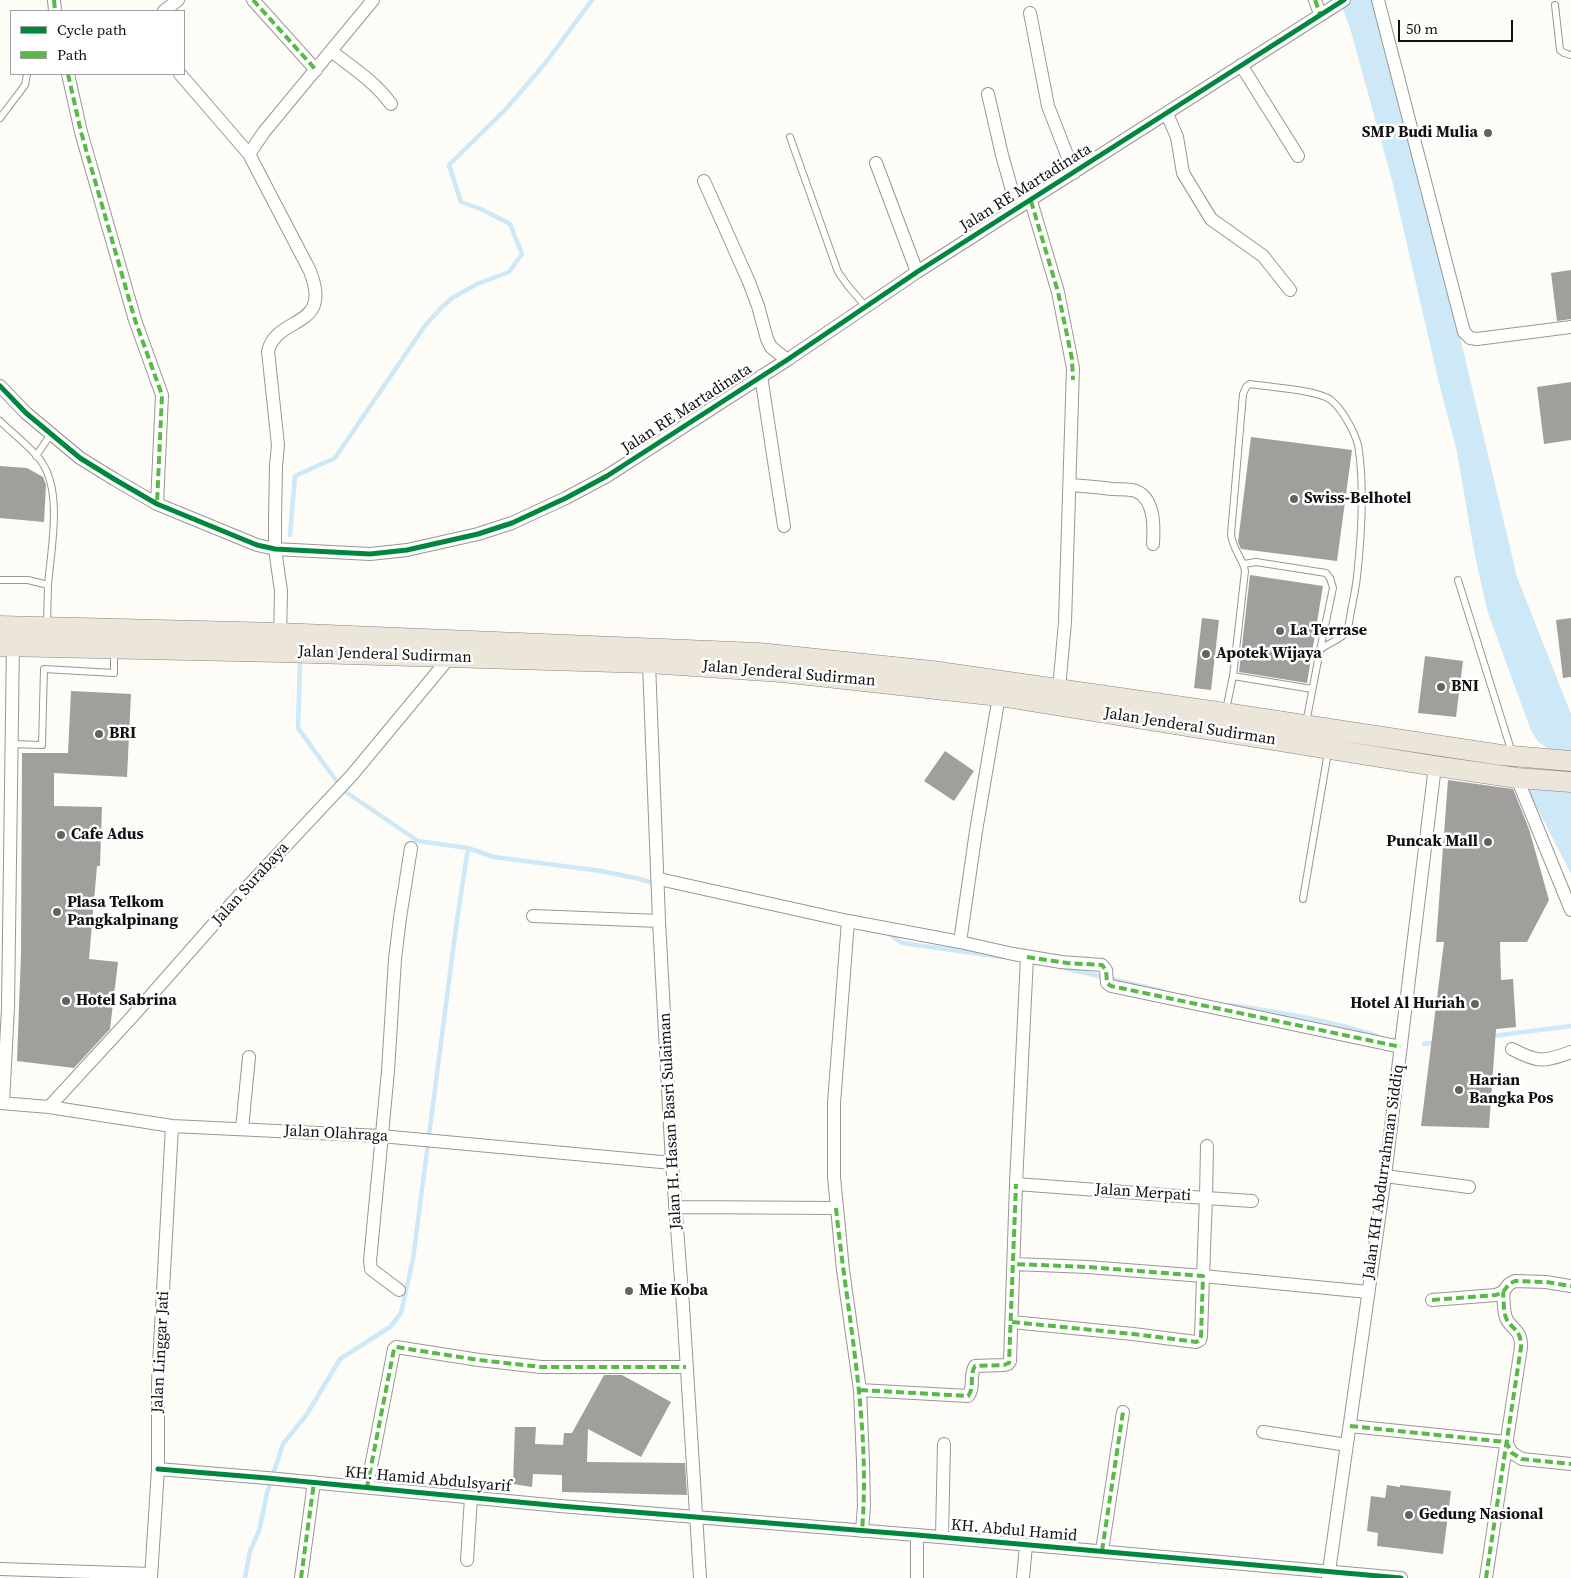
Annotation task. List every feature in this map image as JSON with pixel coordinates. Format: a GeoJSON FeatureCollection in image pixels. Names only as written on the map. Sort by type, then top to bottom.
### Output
{"type":"FeatureCollection","features":[{"type":"Feature","properties":{"kind":"highway","name":"Jalan Jenderal Sudirman"},"geometry":{"type":"LineString","coordinates":[[7,626],[279,642],[449,658],[650,663],[781,672],[1224,723],[1306,725],[1514,757],[1571,761]]}},
{"type":"Feature","properties":{"kind":"highway","name":"Jalan Jenderal Sudirman"},"geometry":{"type":"LineString","coordinates":[[7,646],[114,648],[279,642],[759,653],[902,668],[1058,689],[1224,723],[1329,750],[1526,779],[1571,782]]}},
{"type":"Feature","properties":{"kind":"street"},"geometry":{"type":"LineString","coordinates":[[165,10],[178,0]]}},
{"type":"Feature","properties":{"kind":"street"},"geometry":{"type":"LineString","coordinates":[[253,0],[316,70]]}},
{"type":"Feature","properties":{"kind":"street"},"geometry":{"type":"LineString","coordinates":[[249,154],[264,132],[373,0]]}},
{"type":"Feature","properties":{"kind":"street"},"geometry":{"type":"LineString","coordinates":[[1315,0],[1320,14]]}},
{"type":"Feature","properties":{"kind":"street"},"geometry":{"type":"LineString","coordinates":[[1378,0],[1464,332],[1470,338],[1477,339],[1571,327]]}},
{"type":"Feature","properties":{"kind":"street","name":"Jalan RE Martadinata"},"geometry":{"type":"LineString","coordinates":[[0,386],[26,413],[80,458],[157,504],[257,545],[275,549],[370,554],[407,550],[478,534],[512,523],[566,498],[607,476],[787,360],[917,272],[1340,2]]}},
{"type":"Feature","properties":{"kind":"street"},"geometry":{"type":"LineString","coordinates":[[1030,13],[1048,106],[1074,173]]}},
{"type":"Feature","properties":{"kind":"street"},"geometry":{"type":"LineString","coordinates":[[331,51],[369,79],[391,104]]}},
{"type":"Feature","properties":{"kind":"street"},"geometry":{"type":"LineString","coordinates":[[1241,65],[1298,156]]}},
{"type":"Feature","properties":{"kind":"street"},"geometry":{"type":"LineString","coordinates":[[68,75],[81,132],[136,320],[162,395],[157,504]]}},
{"type":"Feature","properties":{"kind":"street"},"geometry":{"type":"LineString","coordinates":[[181,75],[249,154],[306,262],[316,286],[310,314],[276,336],[271,342],[268,351],[278,445],[276,461],[275,549],[281,591],[279,642]]}},
{"type":"Feature","properties":{"kind":"street"},"geometry":{"type":"LineString","coordinates":[[988,94],[1017,208]]}},
{"type":"Feature","properties":{"kind":"street"},"geometry":{"type":"LineString","coordinates":[[1166,114],[1177,136],[1183,173],[1211,219],[1263,256],[1290,290]]}},
{"type":"Feature","properties":{"kind":"street"},"geometry":{"type":"LineString","coordinates":[[876,163],[917,272]]}},
{"type":"Feature","properties":{"kind":"street"},"geometry":{"type":"LineString","coordinates":[[704,181],[749,282],[771,347],[787,360]]}},
{"type":"Feature","properties":{"kind":"street"},"geometry":{"type":"LineString","coordinates":[[1031,201],[1058,292],[1072,359],[1073,380],[1065,622],[1058,689]]}},
{"type":"Feature","properties":{"kind":"street"},"geometry":{"type":"LineString","coordinates":[[761,376],[784,526]]}},
{"type":"Feature","properties":{"kind":"street"},"geometry":{"type":"LineString","coordinates":[[1070,485],[1130,490],[1140,494],[1146,499],[1151,511],[1154,526],[1153,544]]}},
{"type":"Feature","properties":{"kind":"street"},"geometry":{"type":"LineString","coordinates":[[2,1103],[8,1008],[11,744],[7,626]]}},
{"type":"Feature","properties":{"kind":"street","name":"Jalan Surabaya"},"geometry":{"type":"LineString","coordinates":[[49,1107],[131,1018],[234,901],[352,775],[449,658]]}},
{"type":"Feature","properties":{"kind":"street","name":"Jalan H. Hasan Basri Sulaiman"},"geometry":{"type":"LineString","coordinates":[[650,663],[672,1163],[700,1578]]}},
{"type":"Feature","properties":{"kind":"street"},"geometry":{"type":"LineString","coordinates":[[960,942],[976,831],[999,696]]}},
{"type":"Feature","properties":{"kind":"street","name":"Jalan KH Abdurrahman Siddiq"},"geometry":{"type":"LineString","coordinates":[[1329,1575],[1385,1176],[1436,766]]}},
{"type":"Feature","properties":{"kind":"street"},"geometry":{"type":"LineString","coordinates":[[1526,779],[1571,910]]}},
{"type":"Feature","properties":{"kind":"street"},"geometry":{"type":"LineString","coordinates":[[399,1290],[371,1269],[370,1265],[388,1071],[396,958],[411,848]]}},
{"type":"Feature","properties":{"kind":"street"},"geometry":{"type":"LineString","coordinates":[[659,884],[847,925],[960,942],[1026,962],[1098,964],[1104,966],[1107,983],[1111,986],[1401,1047]]}},
{"type":"Feature","properties":{"kind":"street"},"geometry":{"type":"LineString","coordinates":[[533,916],[660,921]]}},
{"type":"Feature","properties":{"kind":"street"},"geometry":{"type":"LineString","coordinates":[[847,925],[834,1103],[834,1177],[843,1270],[860,1390],[864,1480],[862,1532]]}},
{"type":"Feature","properties":{"kind":"street"},"geometry":{"type":"LineString","coordinates":[[860,1390],[968,1396],[971,1391],[972,1371],[975,1366],[1004,1365],[1009,1363],[1026,962]]}},
{"type":"Feature","properties":{"kind":"street"},"geometry":{"type":"LineString","coordinates":[[1512,1050],[1538,1060],[1554,1058],[1571,1052]]}},
{"type":"Feature","properties":{"kind":"street"},"geometry":{"type":"LineString","coordinates":[[242,1129],[249,1057]]}},
{"type":"Feature","properties":{"kind":"street","name":"Jalan Olahraga"},"geometry":{"type":"LineString","coordinates":[[2,1103],[49,1107],[172,1126],[382,1136],[672,1163]]}},
{"type":"Feature","properties":{"kind":"street","name":"Jalan Linggar Jati"},"geometry":{"type":"LineString","coordinates":[[151,1576],[158,1469],[158,1382],[172,1126]]}},
{"type":"Feature","properties":{"kind":"street"},"geometry":{"type":"LineString","coordinates":[[1207,1146],[1206,1198],[1252,1201]]}},
{"type":"Feature","properties":{"kind":"street"},"geometry":{"type":"LineString","coordinates":[[1385,1176],[1469,1187]]}},
{"type":"Feature","properties":{"kind":"street","name":"Jalan Merpati"},"geometry":{"type":"LineString","coordinates":[[1012,1322],[1196,1342],[1200,1340],[1206,1198],[1016,1184]]}},
{"type":"Feature","properties":{"kind":"street"},"geometry":{"type":"LineString","coordinates":[[675,1207],[836,1208]]}},
{"type":"Feature","properties":{"kind":"street"},"geometry":{"type":"LineString","coordinates":[[1014,1264],[1088,1267],[1203,1276],[1368,1292]]}},
{"type":"Feature","properties":{"kind":"street"},"geometry":{"type":"LineString","coordinates":[[1432,1300],[1496,1295],[1503,1292],[1509,1284],[1515,1281],[1546,1282],[1571,1286]]}},
{"type":"Feature","properties":{"kind":"street"},"geometry":{"type":"LineString","coordinates":[[1486,1578],[1521,1338],[1519,1332],[1506,1318],[1503,1292]]}},
{"type":"Feature","properties":{"kind":"street"},"geometry":{"type":"LineString","coordinates":[[366,1487],[394,1349],[396,1347],[541,1368],[686,1367]]}},
{"type":"Feature","properties":{"kind":"street"},"geometry":{"type":"LineString","coordinates":[[1102,1551],[1123,1412]]}},
{"type":"Feature","properties":{"kind":"street"},"geometry":{"type":"LineString","coordinates":[[1350,1426],[1506,1442]]}},
{"type":"Feature","properties":{"kind":"street"},"geometry":{"type":"LineString","coordinates":[[1263,1432],[1347,1445]]}},
{"type":"Feature","properties":{"kind":"street"},"geometry":{"type":"LineString","coordinates":[[1506,1442],[1512,1453],[1517,1457],[1571,1464]]}},
{"type":"Feature","properties":{"kind":"street"},"geometry":{"type":"LineString","coordinates":[[942,1537],[944,1444]]}},
{"type":"Feature","properties":{"kind":"street","name":"KH. Hamid Abdulsyarif"},"geometry":{"type":"LineString","coordinates":[[158,1469],[697,1517]]}},
{"type":"Feature","properties":{"kind":"street"},"geometry":{"type":"LineString","coordinates":[[301,1578],[314,1482]]}},
{"type":"Feature","properties":{"kind":"street"},"geometry":{"type":"LineString","coordinates":[[467,1560],[471,1498]]}},
{"type":"Feature","properties":{"kind":"street","name":"KH. Abdul Hamid"},"geometry":{"type":"LineString","coordinates":[[697,1517],[1102,1551],[1329,1575],[1401,1578]]}},
{"type":"Feature","properties":{"kind":"street"},"geometry":{"type":"LineString","coordinates":[[917,1535],[918,1578]]}},
{"type":"Feature","properties":{"kind":"street"},"geometry":{"type":"LineString","coordinates":[[1023,1578],[1026,1545]]}},
{"type":"Feature","properties":{"kind":"street"},"geometry":{"type":"LineString","coordinates":[[0,1569],[151,1576]]}},
{"type":"Feature","properties":{"kind":"lane"},"geometry":{"type":"LineString","coordinates":[[1555,5],[1560,50],[1571,55]]}},
{"type":"Feature","properties":{"kind":"lane"},"geometry":{"type":"LineString","coordinates":[[0,118],[25,85],[27,75]]}},
{"type":"Feature","properties":{"kind":"lane"},"geometry":{"type":"LineString","coordinates":[[790,137],[838,272],[866,307]]}},
{"type":"Feature","properties":{"kind":"lane"},"geometry":{"type":"LineString","coordinates":[[1224,723],[1233,676],[1245,580],[1244,564],[1232,544],[1231,534],[1243,394],[1246,387],[1250,384],[1318,394],[1332,400],[1345,418],[1359,449],[1361,498],[1356,578],[1348,630],[1343,636],[1320,650]]}},
{"type":"Feature","properties":{"kind":"lane"},"geometry":{"type":"LineString","coordinates":[[0,421],[41,461],[50,478],[55,501],[48,585],[47,627]]}},
{"type":"Feature","properties":{"kind":"lane"},"geometry":{"type":"LineString","coordinates":[[36,456],[51,434]]}},
{"type":"Feature","properties":{"kind":"lane"},"geometry":{"type":"LineString","coordinates":[[1244,564],[1256,562],[1326,573],[1330,578],[1332,588],[1306,725]]}},
{"type":"Feature","properties":{"kind":"lane"},"geometry":{"type":"LineString","coordinates":[[0,580],[28,580],[48,585]]}},
{"type":"Feature","properties":{"kind":"lane"},"geometry":{"type":"LineString","coordinates":[[1458,580],[1514,757]]}},
{"type":"Feature","properties":{"kind":"lane"},"geometry":{"type":"LineString","coordinates":[[11,744],[42,745],[44,669],[114,673],[114,648]]}},
{"type":"Feature","properties":{"kind":"lane"},"geometry":{"type":"LineString","coordinates":[[1233,676],[1312,689]]}},
{"type":"Feature","properties":{"kind":"lane"},"geometry":{"type":"LineString","coordinates":[[1303,899],[1329,750]]}},
{"type":"Feature","properties":{"kind":"water"},"geometry":{"type":"Polygon","coordinates":[[[1339,0],[1373,0],[1378,10],[1460,337],[1517,577],[1571,714],[1571,874],[1529,792],[1552,766],[1549,749],[1538,742],[1530,728],[1487,610],[1474,551],[1457,452],[1393,184],[1350,28],[1339,0]]]}},
{"type":"Feature","properties":{"kind":"building"},"geometry":{"type":"Polygon","coordinates":[[[1571,270],[1571,319],[1557,321],[1551,273],[1571,270]]]}},
{"type":"Feature","properties":{"kind":"building"},"geometry":{"type":"Polygon","coordinates":[[[1571,382],[1571,440],[1544,444],[1537,387],[1571,382]]]}},
{"type":"Feature","properties":{"kind":"building","name":"Swiss-Belhotel"},"geometry":{"type":"Polygon","coordinates":[[[1251,437],[1352,450],[1337,561],[1241,549],[1238,542],[1251,437]]]}},
{"type":"Feature","properties":{"kind":"building"},"geometry":{"type":"Polygon","coordinates":[[[0,466],[27,468],[43,477],[46,485],[44,522],[0,518],[0,466]]]}},
{"type":"Feature","properties":{"kind":"building","name":"La Terrase"},"geometry":{"type":"Polygon","coordinates":[[[1250,575],[1323,586],[1307,683],[1239,672],[1250,575]]]}},
{"type":"Feature","properties":{"kind":"building","name":"Apotek Wijaya"},"geometry":{"type":"Polygon","coordinates":[[[1202,618],[1219,620],[1211,690],[1194,688],[1202,618]]]}},
{"type":"Feature","properties":{"kind":"building"},"geometry":{"type":"Polygon","coordinates":[[[1571,618],[1571,677],[1563,678],[1556,620],[1571,618]]]}},
{"type":"Feature","properties":{"kind":"building","name":"BNI"},"geometry":{"type":"Polygon","coordinates":[[[1425,656],[1463,661],[1456,717],[1418,713],[1425,656]]]}},
{"type":"Feature","properties":{"kind":"building"},"geometry":{"type":"Polygon","coordinates":[[[71,691],[131,694],[127,777],[54,773],[54,806],[102,807],[100,866],[97,866],[89,959],[118,962],[110,1029],[74,1068],[17,1061],[21,953],[22,753],[68,753],[71,691]]]}},
{"type":"Feature","properties":{"kind":"building"},"geometry":{"type":"Polygon","coordinates":[[[945,751],[974,771],[954,801],[924,781],[945,751]]]}},
{"type":"Feature","properties":{"kind":"building"},"geometry":{"type":"Polygon","coordinates":[[[1448,780],[1513,789],[1529,829],[1549,900],[1527,942],[1500,942],[1501,980],[1513,979],[1516,1027],[1496,1029],[1489,1128],[1421,1126],[1444,942],[1436,942],[1448,780]]]}},
{"type":"Feature","properties":{"kind":"building"},"geometry":{"type":"Polygon","coordinates":[[[604,1375],[622,1375],[671,1402],[641,1457],[588,1429],[587,1462],[685,1463],[687,1495],[562,1492],[562,1475],[533,1474],[532,1487],[513,1484],[515,1427],[536,1427],[535,1444],[563,1445],[564,1433],[572,1433],[604,1375]]]}},
{"type":"Feature","properties":{"kind":"building","name":"Gedung Nasional"},"geometry":{"type":"Polygon","coordinates":[[[1387,1485],[1451,1491],[1443,1554],[1377,1546],[1378,1533],[1367,1531],[1371,1496],[1385,1498],[1387,1485]]]}},
{"type":"Feature","properties":{"kind":"waterway"},"geometry":{"type":"LineString","coordinates":[[290,535],[295,476],[335,458],[424,327],[441,308],[452,298],[477,284],[509,272],[522,254],[510,224],[481,209],[461,202],[449,165],[507,108],[547,61],[592,0]]}},
{"type":"Feature","properties":{"kind":"waterway"},"geometry":{"type":"LineString","coordinates":[[300,663],[298,728],[343,790],[418,841],[468,848],[494,857],[601,871],[656,884]]}},
{"type":"Feature","properties":{"kind":"waterway"},"geometry":{"type":"LineString","coordinates":[[245,1578],[250,1551],[259,1531],[267,1493],[283,1444],[307,1414],[340,1359],[390,1327],[401,1313],[413,1259],[468,848]]}},
{"type":"Feature","properties":{"kind":"waterway"},"geometry":{"type":"LineString","coordinates":[[888,933],[902,943],[1001,957]]}},
{"type":"Feature","properties":{"kind":"waterway"},"geometry":{"type":"LineString","coordinates":[[1060,967],[1163,991]]}},
{"type":"Feature","properties":{"kind":"waterway"},"geometry":{"type":"LineString","coordinates":[[1229,1005],[1304,1017],[1341,1025],[1377,1036]]}},
{"type":"Feature","properties":{"kind":"waterway"},"geometry":{"type":"LineString","coordinates":[[1492,1036],[1571,1026]]}},
{"type":"Feature","properties":{"kind":"waterway"},"geometry":{"type":"LineString","coordinates":[[1424,1044],[1437,1042]]}},
{"type":"Feature","properties":{"kind":"marked path"},"geometry":{"type":"LineString","coordinates":[[54,0],[55,10]]}},
{"type":"Feature","properties":{"kind":"marked path"},"geometry":{"type":"LineString","coordinates":[[253,0],[316,70]]}},
{"type":"Feature","properties":{"kind":"marked path"},"geometry":{"type":"LineString","coordinates":[[1315,0],[1320,14]]}},
{"type":"Feature","properties":{"kind":"marked path"},"geometry":{"type":"LineString","coordinates":[[68,75],[81,132],[135,320],[162,395],[157,504]]}},
{"type":"Feature","properties":{"kind":"marked path"},"geometry":{"type":"LineString","coordinates":[[1031,201],[1058,292],[1072,359],[1073,380]]}},
{"type":"Feature","properties":{"kind":"marked path"},"geometry":{"type":"LineString","coordinates":[[1027,957],[1067,963],[1102,965],[1106,970],[1107,983],[1111,986],[1401,1047]]}},
{"type":"Feature","properties":{"kind":"marked path"},"geometry":{"type":"LineString","coordinates":[[860,1390],[968,1396],[975,1366],[1004,1365],[1009,1363],[1016,1184]]}},
{"type":"Feature","properties":{"kind":"marked path"},"geometry":{"type":"LineString","coordinates":[[836,1208],[861,1410],[864,1491],[862,1531]]}},
{"type":"Feature","properties":{"kind":"marked path"},"geometry":{"type":"LineString","coordinates":[[1012,1322],[1196,1342],[1200,1340],[1201,1336],[1203,1276],[1088,1267],[1014,1264]]}},
{"type":"Feature","properties":{"kind":"marked path"},"geometry":{"type":"LineString","coordinates":[[1432,1300],[1496,1295],[1503,1292],[1509,1284],[1515,1281],[1546,1282],[1571,1286]]}},
{"type":"Feature","properties":{"kind":"marked path"},"geometry":{"type":"LineString","coordinates":[[1486,1578],[1521,1347],[1519,1334],[1506,1317],[1503,1292]]}},
{"type":"Feature","properties":{"kind":"marked path"},"geometry":{"type":"LineString","coordinates":[[367,1487],[394,1349],[396,1347],[479,1360],[541,1367],[686,1367]]}},
{"type":"Feature","properties":{"kind":"marked path"},"geometry":{"type":"LineString","coordinates":[[1102,1551],[1123,1412]]}},
{"type":"Feature","properties":{"kind":"marked path"},"geometry":{"type":"LineString","coordinates":[[1350,1426],[1506,1442],[1512,1453],[1522,1459],[1571,1464]]}},
{"type":"Feature","properties":{"kind":"marked path"},"geometry":{"type":"LineString","coordinates":[[301,1578],[314,1482]]}},
{"type":"Feature","properties":{"kind":"cycle path"},"geometry":{"type":"LineString","coordinates":[[0,386],[26,413],[80,458],[157,504],[257,545],[275,549],[370,554],[407,550],[478,534],[512,523],[566,498],[607,476],[787,360],[917,272],[1344,0]]}},
{"type":"Feature","properties":{"kind":"cycle path"},"geometry":{"type":"LineString","coordinates":[[158,1469],[560,1506],[917,1535],[1401,1578]]}},
{"type":"Feature","properties":{"kind":"place","name":"SMP Budi Mulia"},"geometry":{"type":"Point","coordinates":[1488,133]}},
{"type":"Feature","properties":{"kind":"place","name":"Swiss-Belhotel"},"geometry":{"type":"Point","coordinates":[1294,499]}},
{"type":"Feature","properties":{"kind":"place","name":"La Terrase"},"geometry":{"type":"Point","coordinates":[1280,631]}},
{"type":"Feature","properties":{"kind":"place","name":"Apotek Wijaya"},"geometry":{"type":"Point","coordinates":[1206,654]}},
{"type":"Feature","properties":{"kind":"place","name":"BNI"},"geometry":{"type":"Point","coordinates":[1441,687]}},
{"type":"Feature","properties":{"kind":"place","name":"BRI"},"geometry":{"type":"Point","coordinates":[99,734]}},
{"type":"Feature","properties":{"kind":"place","name":"Cafe Adus"},"geometry":{"type":"Point","coordinates":[61,835]}},
{"type":"Feature","properties":{"kind":"place","name":"Puncak Mall"},"geometry":{"type":"Point","coordinates":[1488,842]}},
{"type":"Feature","properties":{"kind":"place","name":"Plasa Telkom Pangkalpinang"},"geometry":{"type":"Point","coordinates":[57,912]}},
{"type":"Feature","properties":{"kind":"place","name":"Hotel Sabrina"},"geometry":{"type":"Point","coordinates":[66,1001]}},
{"type":"Feature","properties":{"kind":"place","name":"Hotel Al Huriah"},"geometry":{"type":"Point","coordinates":[1475,1004]}},
{"type":"Feature","properties":{"kind":"place","name":"Harian Bangka Pos"},"geometry":{"type":"Point","coordinates":[1459,1090]}},
{"type":"Feature","properties":{"kind":"place","name":"Mie Koba"},"geometry":{"type":"Point","coordinates":[629,1291]}},
{"type":"Feature","properties":{"kind":"place","name":"Gedung Nasional"},"geometry":{"type":"Point","coordinates":[1409,1515]}}]}
